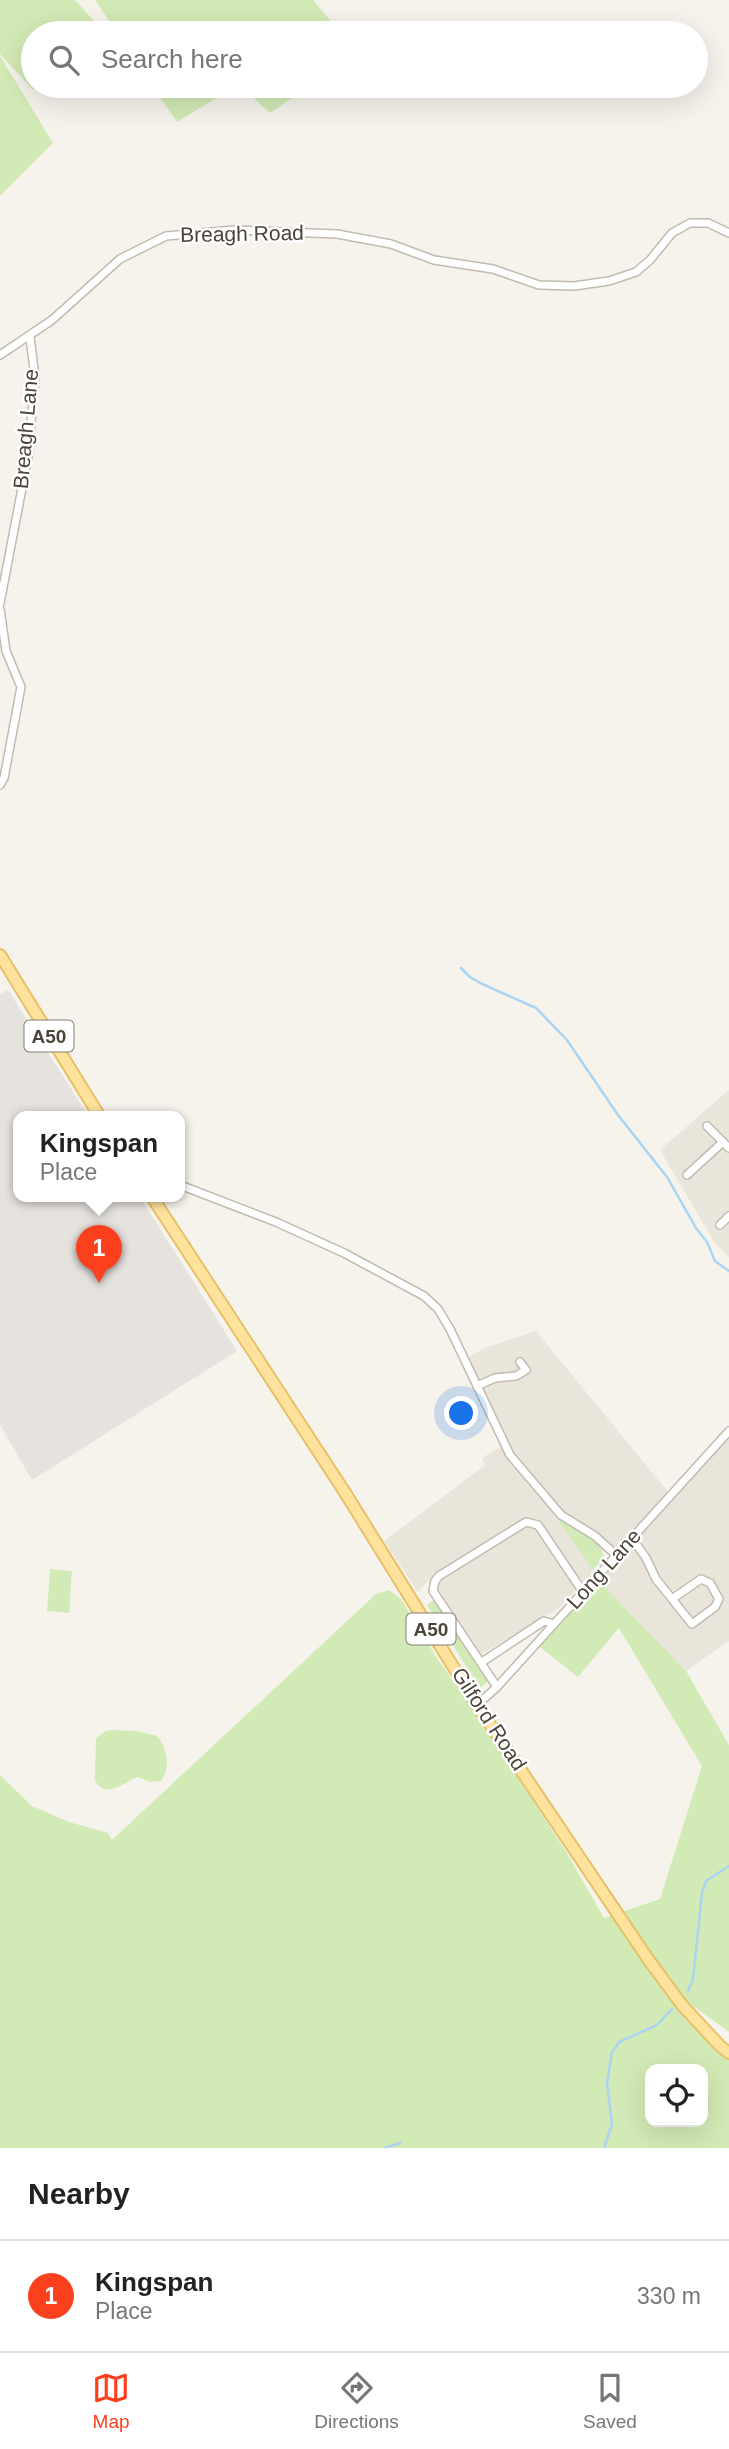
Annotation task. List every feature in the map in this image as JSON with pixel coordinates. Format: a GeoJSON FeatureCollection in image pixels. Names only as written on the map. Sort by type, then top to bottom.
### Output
{"type":"FeatureCollection","features":[{"type":"Feature","properties":{"kind":"main road","name":"A50"},"geometry":{"type":"LineString","coordinates":[[0,955],[96,1111]]}},
{"type":"Feature","properties":{"kind":"main road","name":"Gilford Road"},"geometry":{"type":"LineString","coordinates":[[155,1202],[344,1491],[477,1705],[648,1959],[682,2005],[729,2053]]}},
{"type":"Feature","properties":{"kind":"street","name":"Breagh Road"},"geometry":{"type":"LineString","coordinates":[[0,355],[30,337],[120,259],[166,236],[234,230],[337,234],[391,244],[434,260],[494,269],[539,285],[574,286],[625,277],[636,272],[650,260],[672,233],[690,223],[708,223],[729,233]]}},
{"type":"Feature","properties":{"kind":"street","name":"Breagh Lane"},"geometry":{"type":"LineString","coordinates":[[0,603],[27,457],[35,377],[30,337]]}},
{"type":"Feature","properties":{"kind":"street"},"geometry":{"type":"LineString","coordinates":[[0,609],[6,650],[21,687],[4,778],[0,785]]}},
{"type":"Feature","properties":{"kind":"street"},"geometry":{"type":"LineString","coordinates":[[687,1175],[726,1145],[707,1126]]}},
{"type":"Feature","properties":{"kind":"street"},"geometry":{"type":"LineString","coordinates":[[185,1187],[276,1222],[344,1253],[424,1296],[444,1318],[510,1455],[561,1516],[595,1536],[617,1555]]}},
{"type":"Feature","properties":{"kind":"street"},"geometry":{"type":"LineString","coordinates":[[720,1225],[729,1216]]}},
{"type":"Feature","properties":{"kind":"street"},"geometry":{"type":"LineString","coordinates":[[520,1362],[533,1377]]}},
{"type":"Feature","properties":{"kind":"street"},"geometry":{"type":"LineString","coordinates":[[477,1386],[495,1378],[516,1376],[526,1370]]}},
{"type":"Feature","properties":{"kind":"street","name":"Long Lane"},"geometry":{"type":"LineString","coordinates":[[477,1705],[497,1687],[728,1433]]}},
{"type":"Feature","properties":{"kind":"street"},"geometry":{"type":"LineString","coordinates":[[497,1687],[433,1591],[439,1576],[526,1522],[532,1522],[538,1525],[583,1592]]}},
{"type":"Feature","properties":{"kind":"street"},"geometry":{"type":"LineString","coordinates":[[632,1538],[656,1579],[692,1625],[718,1604],[718,1595],[705,1580],[697,1581],[672,1599]]}},
{"type":"Feature","properties":{"kind":"street"},"geometry":{"type":"LineString","coordinates":[[482,1662],[544,1621],[554,1624]]}},
{"type":"Feature","properties":{"kind":"shaded area"},"geometry":{"type":"Polygon","coordinates":[[[8,990],[85,1111],[13,1111],[13,1202],[143,1202],[237,1351],[32,1480],[0,1425],[0,994],[8,990]]]}},
{"type":"Feature","properties":{"kind":"shaded area"},"geometry":{"type":"Polygon","coordinates":[[[729,1090],[729,1257],[715,1243],[660,1150],[729,1090]]]}},
{"type":"Feature","properties":{"kind":"shaded area"},"geometry":{"type":"Polygon","coordinates":[[[536,1331],[669,1493],[620,1546],[611,1546],[592,1529],[565,1514],[524,1466],[512,1449],[477,1378],[469,1357],[485,1348],[536,1331]]]}},
{"type":"Feature","properties":{"kind":"shaded area"},"geometry":{"type":"Polygon","coordinates":[[[729,1437],[729,1641],[686,1671],[596,1578],[729,1437]]]}},
{"type":"Feature","properties":{"kind":"shaded area"},"geometry":{"type":"Polygon","coordinates":[[[501,1446],[510,1462],[546,1503],[595,1573],[556,1610],[475,1658],[428,1581],[418,1592],[384,1541],[485,1465],[482,1458],[501,1446]]]}},
{"type":"Feature","properties":{"kind":"green space"},"geometry":{"type":"Polygon","coordinates":[[[0,0],[75,0],[94,21],[21,21],[21,77],[0,54],[0,0]]]}},
{"type":"Feature","properties":{"kind":"green space"},"geometry":{"type":"Polygon","coordinates":[[[95,0],[313,0],[331,21],[109,21],[95,0]]]}},
{"type":"Feature","properties":{"kind":"green space"},"geometry":{"type":"Polygon","coordinates":[[[0,56],[21,90],[21,98],[26,98],[53,143],[0,196],[0,56]]]}},
{"type":"Feature","properties":{"kind":"green space"},"geometry":{"type":"Polygon","coordinates":[[[160,98],[216,98],[177,122],[160,98]]]}},
{"type":"Feature","properties":{"kind":"green space"},"geometry":{"type":"Polygon","coordinates":[[[254,98],[292,98],[270,113],[254,98]]]}},
{"type":"Feature","properties":{"kind":"green space"},"geometry":{"type":"Polygon","coordinates":[[[557,1519],[579,1529],[598,1544],[604,1557],[593,1570],[557,1519]]]}},
{"type":"Feature","properties":{"kind":"green space"},"geometry":{"type":"Polygon","coordinates":[[[50,1569],[72,1571],[69,1613],[47,1611],[50,1569]]]}},
{"type":"Feature","properties":{"kind":"green space"},"geometry":{"type":"Polygon","coordinates":[[[596,1578],[686,1671],[729,1745],[729,2032],[653,1977],[729,2058],[729,2148],[0,2148],[0,1775],[32,1806],[69,1822],[108,1833],[112,1840],[376,1594],[389,1590],[401,1599],[436,1657],[477,1714],[568,1855],[604,1918],[660,1899],[702,1766],[619,1628],[578,1677],[536,1644],[596,1578]]]}},
{"type":"Feature","properties":{"kind":"green space"},"geometry":{"type":"Polygon","coordinates":[[[435,1599],[489,1680],[480,1688],[427,1605],[435,1599]]]}},
{"type":"Feature","properties":{"kind":"green space"},"geometry":{"type":"Polygon","coordinates":[[[105,1731],[137,1731],[157,1736],[166,1758],[166,1770],[161,1781],[151,1782],[137,1777],[114,1788],[104,1789],[99,1786],[95,1780],[96,1739],[105,1731]]]}},
{"type":"Feature","properties":{"kind":"waterway"},"geometry":{"type":"LineString","coordinates":[[461,968],[480,983],[536,1008],[567,1040],[618,1115],[667,1177],[707,1242],[715,1261],[729,1271]]}},
{"type":"Feature","properties":{"kind":"waterway"},"geometry":{"type":"LineString","coordinates":[[688,1991],[693,1979],[702,1893],[706,1881],[729,1866]]}},
{"type":"Feature","properties":{"kind":"waterway"},"geometry":{"type":"LineString","coordinates":[[604,2148],[612,2124],[607,2083],[612,2052],[619,2042],[657,2025],[672,2009]]}},
{"type":"Feature","properties":{"kind":"waterway"},"geometry":{"type":"LineString","coordinates":[[385,2148],[400,2143]]}},
{"type":"Feature","properties":{"kind":"place","name":"Kingspan"},"geometry":{"type":"Point","coordinates":[99,1283]}}]}
